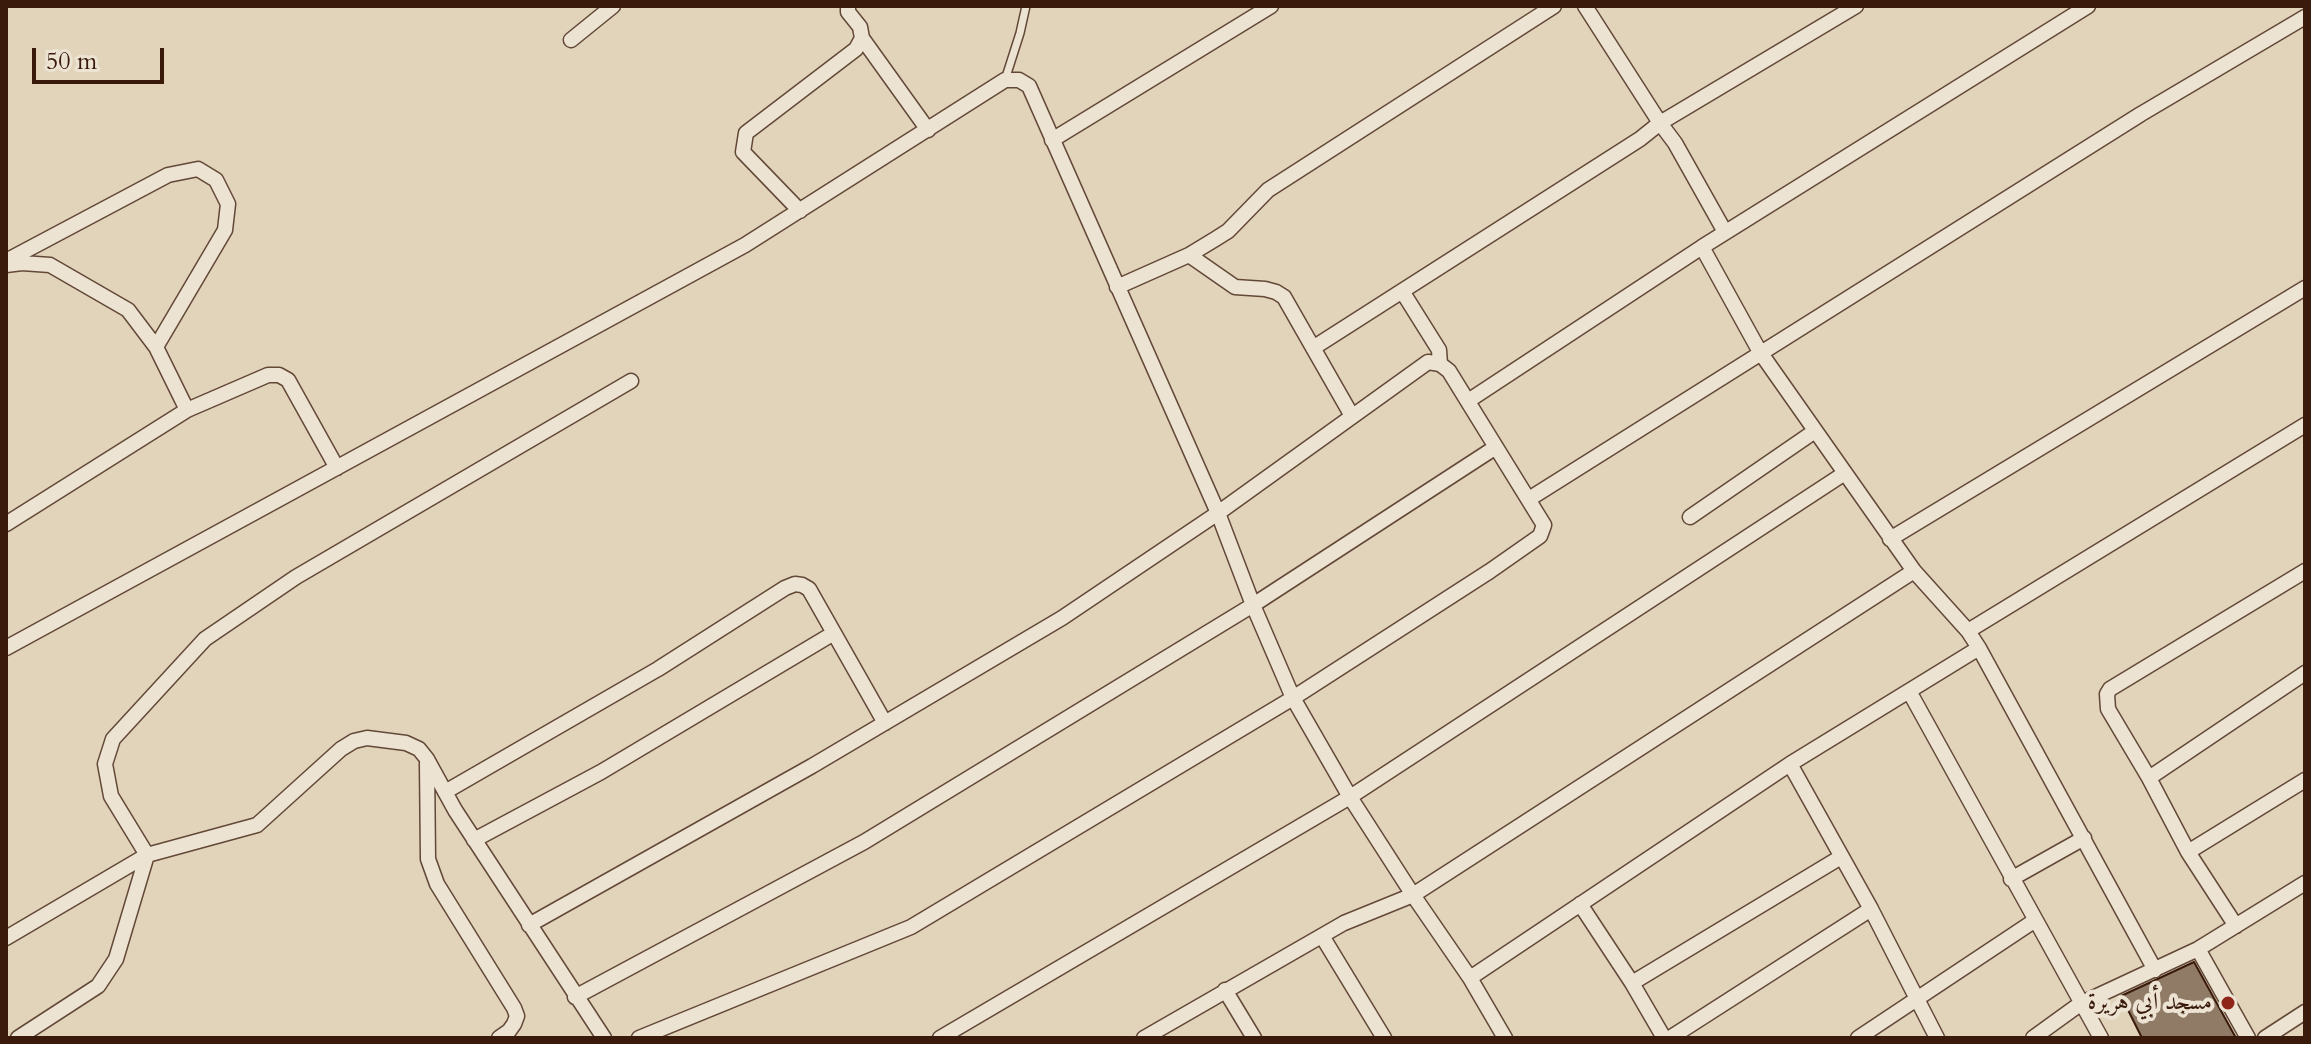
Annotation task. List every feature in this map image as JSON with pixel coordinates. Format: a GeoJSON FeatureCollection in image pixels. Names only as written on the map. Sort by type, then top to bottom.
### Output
{"type":"FeatureCollection","features":[{"type":"Feature","properties":{"kind":"street"},"geometry":{"type":"LineString","coordinates":[[571,40],[613,6]]}},
{"type":"Feature","properties":{"kind":"street"},"geometry":{"type":"LineString","coordinates":[[848,6],[848,12],[860,27],[862,38],[928,130]]}},
{"type":"Feature","properties":{"kind":"street"},"geometry":{"type":"LineString","coordinates":[[1052,140],[1271,6]]}},
{"type":"Feature","properties":{"kind":"street"},"geometry":{"type":"LineString","coordinates":[[1117,287],[1189,255],[1228,231],[1268,190],[1554,6]]}},
{"type":"Feature","properties":{"kind":"street"},"geometry":{"type":"LineString","coordinates":[[1585,6],[1675,143],[1725,232]]}},
{"type":"Feature","properties":{"kind":"street"},"geometry":{"type":"LineString","coordinates":[[1313,348],[1640,139],[1660,123],[1856,6]]}},
{"type":"Feature","properties":{"kind":"street"},"geometry":{"type":"LineString","coordinates":[[1468,401],[1725,232],[2088,6]]}},
{"type":"Feature","properties":{"kind":"street"},"geometry":{"type":"LineString","coordinates":[[1529,499],[2141,114],[2305,17]]}},
{"type":"Feature","properties":{"kind":"street"},"geometry":{"type":"LineString","coordinates":[[800,211],[743,152],[746,133],[856,49],[862,38]]}},
{"type":"Feature","properties":{"kind":"street"},"geometry":{"type":"LineString","coordinates":[[6,648],[745,245],[1005,80],[1019,80],[1029,86],[1218,513],[1293,698],[1350,797],[1470,978],[1505,1038]]}},
{"type":"Feature","properties":{"kind":"street"},"geometry":{"type":"LineString","coordinates":[[6,263],[168,175],[198,169],[216,180],[228,204],[225,230],[156,347]]}},
{"type":"Feature","properties":{"kind":"street"},"geometry":{"type":"LineString","coordinates":[[1702,247],[1760,352],[1890,539],[1979,648],[2155,970]]}},
{"type":"Feature","properties":{"kind":"street"},"geometry":{"type":"LineString","coordinates":[[1189,255],[1235,287],[1265,289],[1284,297],[1352,416]]}},
{"type":"Feature","properties":{"kind":"street"},"geometry":{"type":"LineString","coordinates":[[6,263],[50,265],[128,310],[156,347],[187,410]]}},
{"type":"Feature","properties":{"kind":"street"},"geometry":{"type":"LineString","coordinates":[[1890,539],[2305,288]]}},
{"type":"Feature","properties":{"kind":"street"},"geometry":{"type":"LineString","coordinates":[[1402,291],[1439,350],[1440,364]]}},
{"type":"Feature","properties":{"kind":"street"},"geometry":{"type":"LineString","coordinates":[[529,925],[812,766],[1062,618],[1218,513],[1428,362],[1440,364],[1449,371],[1544,525],[1540,536],[1293,698],[911,927],[639,1038]]}},
{"type":"Feature","properties":{"kind":"street"},"geometry":{"type":"LineString","coordinates":[[6,524],[187,410],[268,375],[279,375],[288,380],[337,468]]}},
{"type":"Feature","properties":{"kind":"street"},"geometry":{"type":"LineString","coordinates":[[18,1038],[98,986],[116,959],[147,855],[111,796],[105,764],[113,739],[205,639],[296,577],[631,381]]}},
{"type":"Feature","properties":{"kind":"street"},"geometry":{"type":"LineString","coordinates":[[1968,631],[2305,425]]}},
{"type":"Feature","properties":{"kind":"street"},"geometry":{"type":"LineString","coordinates":[[1690,517],[1815,431]]}},
{"type":"Feature","properties":{"kind":"street"},"geometry":{"type":"LineString","coordinates":[[575,997],[864,842],[1253,605],[1496,447]]}},
{"type":"Feature","properties":{"kind":"street"},"geometry":{"type":"LineString","coordinates":[[940,1038],[1350,797],[1845,473]]}},
{"type":"Feature","properties":{"kind":"street"},"geometry":{"type":"LineString","coordinates":[[1144,1038],[1344,923],[1413,895],[1914,571]]}},
{"type":"Feature","properties":{"kind":"street"},"geometry":{"type":"LineString","coordinates":[[2236,926],[2188,852],[2106,701],[2110,689],[2305,571]]}},
{"type":"Feature","properties":{"kind":"street"},"geometry":{"type":"LineString","coordinates":[[445,792],[658,669],[795,584],[809,589],[885,723]]}},
{"type":"Feature","properties":{"kind":"street"},"geometry":{"type":"LineString","coordinates":[[474,840],[601,772],[834,633]]}},
{"type":"Feature","properties":{"kind":"street"},"geometry":{"type":"LineString","coordinates":[[1470,978],[1790,764],[1979,648]]}},
{"type":"Feature","properties":{"kind":"street"},"geometry":{"type":"LineString","coordinates":[[2149,778],[2305,673]]}},
{"type":"Feature","properties":{"kind":"street"},"geometry":{"type":"LineString","coordinates":[[1909,691],[2101,1038]]}},
{"type":"Feature","properties":{"kind":"street"},"geometry":{"type":"LineString","coordinates":[[6,938],[147,855],[257,825],[341,749],[354,741],[367,738],[406,743],[419,749],[427,759],[474,840],[604,1038]]}},
{"type":"Feature","properties":{"kind":"street"},"geometry":{"type":"LineString","coordinates":[[427,759],[428,859],[437,884],[514,1008],[517,1016],[514,1024],[499,1038]]}},
{"type":"Feature","properties":{"kind":"street"},"geometry":{"type":"LineString","coordinates":[[1790,764],[1871,909],[1937,1038]]}},
{"type":"Feature","properties":{"kind":"street"},"geometry":{"type":"LineString","coordinates":[[2188,852],[2305,780]]}},
{"type":"Feature","properties":{"kind":"street"},"geometry":{"type":"LineString","coordinates":[[2011,879],[2084,838]]}},
{"type":"Feature","properties":{"kind":"street"},"geometry":{"type":"LineString","coordinates":[[1632,983],[1841,857]]}},
{"type":"Feature","properties":{"kind":"street"},"geometry":{"type":"LineString","coordinates":[[2033,1038],[2080,1004],[2198,949],[2305,883]]}},
{"type":"Feature","properties":{"kind":"street"},"geometry":{"type":"LineString","coordinates":[[1580,904],[1664,1038]]}},
{"type":"Feature","properties":{"kind":"street"},"geometry":{"type":"LineString","coordinates":[[1670,1038],[1871,909]]}},
{"type":"Feature","properties":{"kind":"street"},"geometry":{"type":"LineString","coordinates":[[1858,1038],[2034,921]]}},
{"type":"Feature","properties":{"kind":"street"},"geometry":{"type":"LineString","coordinates":[[1322,936],[1384,1038]]}},
{"type":"Feature","properties":{"kind":"street"},"geometry":{"type":"LineString","coordinates":[[2198,949],[2248,1038]]}},
{"type":"Feature","properties":{"kind":"street"},"geometry":{"type":"LineString","coordinates":[[1225,990],[1254,1038]]}},
{"type":"Feature","properties":{"kind":"street"},"geometry":{"type":"LineString","coordinates":[[2265,1038],[2305,1012]]}},
{"type":"Feature","properties":{"kind":"lane"},"geometry":{"type":"LineString","coordinates":[[1005,80],[1026,6]]}},
{"type":"Feature","properties":{"kind":"building"},"geometry":{"type":"Polygon","coordinates":[[[2194,962],[2236,1038],[2142,1038],[2121,996],[2194,962]]]}},
{"type":"Feature","properties":{"kind":"place","name":"مسجد أبي هريرة"},"geometry":{"type":"Point","coordinates":[2228,1003]}}]}
